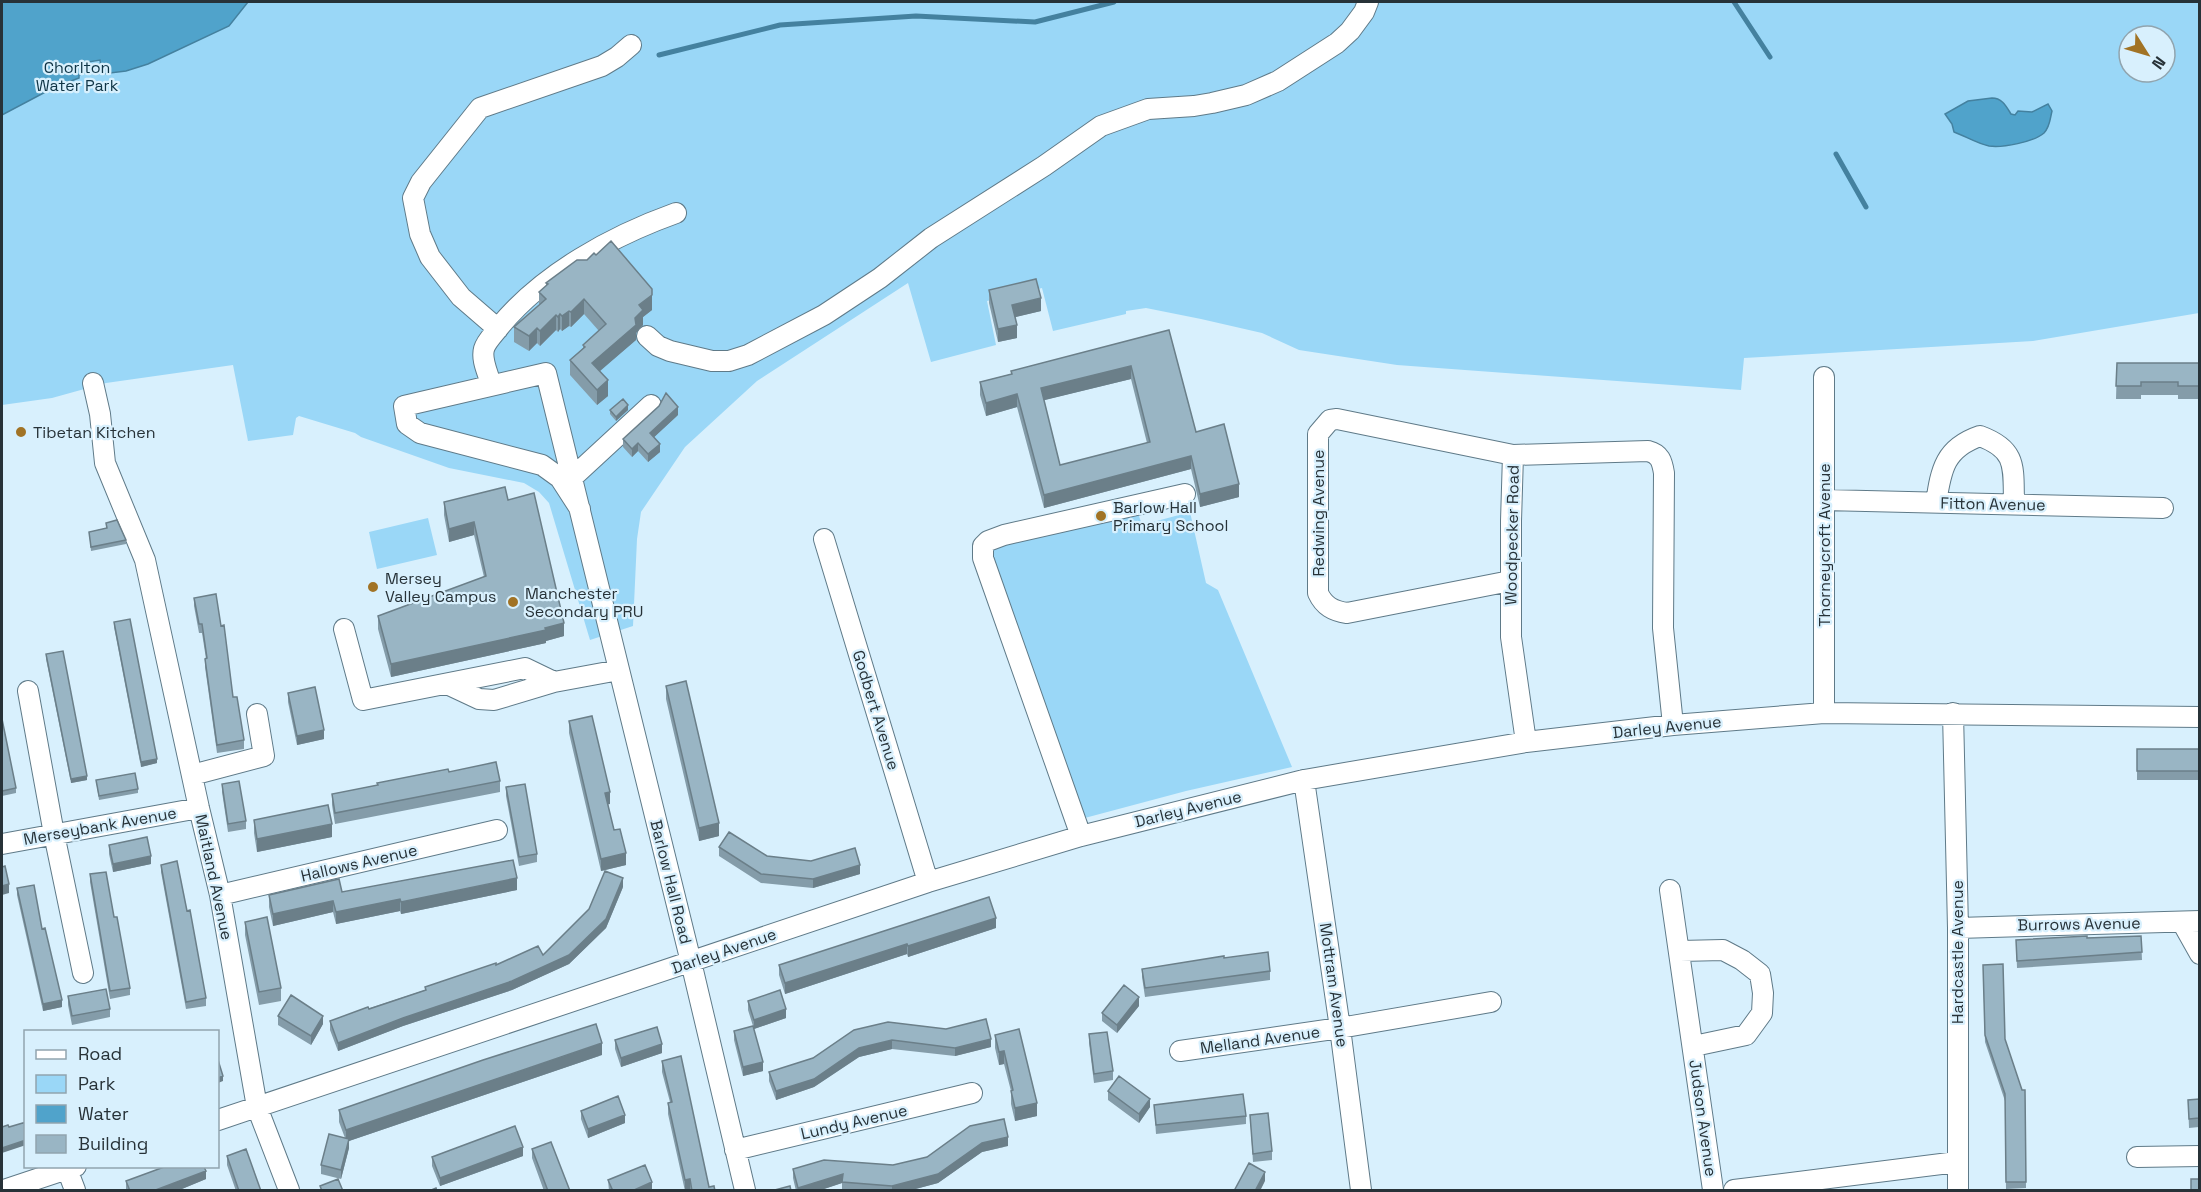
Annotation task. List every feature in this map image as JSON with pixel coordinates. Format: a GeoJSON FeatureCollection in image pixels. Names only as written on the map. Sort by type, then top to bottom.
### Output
{"type":"FeatureCollection","features":[{"type":"Feature","properties":{"kind":"street"},"geometry":{"type":"LineString","coordinates":[[647,336],[670,351],[712,361],[729,362],[748,355],[824,315],[880,278],[939,233],[1044,166],[1101,126],[1148,109],[1212,103],[1246,94],[1278,81],[1337,43],[1350,31],[1364,12],[1368,2]]}},
{"type":"Feature","properties":{"kind":"street"},"geometry":{"type":"LineString","coordinates":[[498,329],[461,297],[430,257],[420,234],[413,198],[421,182],[480,108],[602,66],[631,45]]}},
{"type":"Feature","properties":{"kind":"street"},"geometry":{"type":"LineString","coordinates":[[580,509],[560,478],[542,465],[420,433],[407,424],[404,406],[491,384],[483,359],[484,347],[510,315],[546,281],[584,257],[650,222],[676,213]]}},
{"type":"Feature","properties":{"kind":"street","name":"Barlow Hall Road"},"geometry":{"type":"LineString","coordinates":[[491,384],[546,373],[745,1191]]}},
{"type":"Feature","properties":{"kind":"street","name":"Thorneycroft Avenue"},"geometry":{"type":"LineString","coordinates":[[1824,377],[1824,712]]}},
{"type":"Feature","properties":{"kind":"street","name":"Maitland Avenue"},"geometry":{"type":"LineString","coordinates":[[93,383],[100,414],[105,463],[145,560],[220,895],[257,1107],[289,1191]]}},
{"type":"Feature","properties":{"kind":"street"},"geometry":{"type":"LineString","coordinates":[[573,477],[651,405]]}},
{"type":"Feature","properties":{"kind":"street","name":"Redwing Avenue"},"geometry":{"type":"LineString","coordinates":[[1510,581],[1347,613],[1336,611],[1322,602],[1318,593],[1318,434],[1330,420],[1337,419],[1513,456]]}},
{"type":"Feature","properties":{"kind":"street"},"geometry":{"type":"LineString","coordinates":[[1936,503],[1939,478],[1947,460],[1957,447],[1980,436],[1996,442],[2009,454],[2013,473],[2014,504]]}},
{"type":"Feature","properties":{"kind":"street","name":"Woodpecker Road"},"geometry":{"type":"LineString","coordinates":[[1526,742],[1511,637],[1513,456],[1648,451],[1656,453],[1661,459],[1664,473],[1663,628],[1673,725]]}},
{"type":"Feature","properties":{"kind":"street"},"geometry":{"type":"LineString","coordinates":[[1081,836],[983,558],[983,546],[988,541],[1004,535],[1185,494]]}},
{"type":"Feature","properties":{"kind":"street","name":"Fitton Avenue"},"geometry":{"type":"LineString","coordinates":[[1824,500],[2163,508]]}},
{"type":"Feature","properties":{"kind":"street","name":"Godbert Avenue"},"geometry":{"type":"LineString","coordinates":[[824,539],[928,882]]}},
{"type":"Feature","properties":{"kind":"street"},"geometry":{"type":"LineString","coordinates":[[344,629],[363,700],[525,668],[554,682],[619,670]]}},
{"type":"Feature","properties":{"kind":"street"},"geometry":{"type":"LineString","coordinates":[[28,692],[54,834],[84,973]]}},
{"type":"Feature","properties":{"kind":"street","name":"Darley Avenue"},"geometry":{"type":"LineString","coordinates":[[219,1120],[928,882],[1081,836],[1304,780],[1526,742],[1673,725],[1824,712],[2199,717]]}},
{"type":"Feature","properties":{"kind":"street","name":"Hardcastle Avenue"},"geometry":{"type":"LineString","coordinates":[[1953,713],[1958,927],[1957,1162],[1959,1191]]}},
{"type":"Feature","properties":{"kind":"street"},"geometry":{"type":"LineString","coordinates":[[192,775],[264,756],[257,714]]}},
{"type":"Feature","properties":{"kind":"street","name":"Mottram Avenue"},"geometry":{"type":"LineString","coordinates":[[1304,780],[1361,1191]]}},
{"type":"Feature","properties":{"kind":"street","name":"Merseybank Avenue"},"geometry":{"type":"LineString","coordinates":[[2,844],[199,808]]}},
{"type":"Feature","properties":{"kind":"street","name":"Hallows Avenue"},"geometry":{"type":"LineString","coordinates":[[220,895],[497,830]]}},
{"type":"Feature","properties":{"kind":"street","name":"Judson Avenue"},"geometry":{"type":"LineString","coordinates":[[1670,890],[1713,1191]]}},
{"type":"Feature","properties":{"kind":"street"},"geometry":{"type":"LineString","coordinates":[[2191,921],[2199,954]]}},
{"type":"Feature","properties":{"kind":"street","name":"Burrows Avenue"},"geometry":{"type":"LineString","coordinates":[[1958,927],[2191,921]]}},
{"type":"Feature","properties":{"kind":"street","name":"Judson Avenue"},"geometry":{"type":"LineString","coordinates":[[1680,951],[1723,950],[1742,960],[1760,974],[1763,993],[1762,1013],[1746,1035],[1694,1046]]}},
{"type":"Feature","properties":{"kind":"street","name":"Melland Avenue"},"geometry":{"type":"LineString","coordinates":[[1180,1051],[1340,1028],[1491,1002]]}},
{"type":"Feature","properties":{"kind":"street","name":"Lundy Avenue"},"geometry":{"type":"LineString","coordinates":[[735,1150],[972,1093]]}},
{"type":"Feature","properties":{"kind":"street"},"geometry":{"type":"LineString","coordinates":[[2137,1157],[2199,1156]]}},
{"type":"Feature","properties":{"kind":"street"},"geometry":{"type":"LineString","coordinates":[[1734,1191],[1957,1162]]}},
{"type":"Feature","properties":{"kind":"street"},"geometry":{"type":"LineString","coordinates":[[4,1191],[72,1168],[75,1191]]}},
{"type":"Feature","properties":{"kind":"green space"},"geometry":{"type":"Polygon","coordinates":[[[2,2],[2199,2],[2199,313],[2033,341],[1744,358],[1741,390],[1397,365],[1299,350],[1262,333],[1146,308],[1126,311],[1126,314],[1053,331],[1042,288],[987,301],[996,345],[931,362],[908,283],[757,381],[685,447],[641,512],[637,539],[633,626],[590,640],[549,503],[539,492],[524,483],[449,468],[355,433],[299,416],[296,418],[293,435],[248,441],[233,365],[106,383],[52,398],[2,405],[2,2]]]}},
{"type":"Feature","properties":{"kind":"green space"},"geometry":{"type":"Polygon","coordinates":[[[1190,512],[1206,583],[1218,590],[1292,767],[1186,791],[1081,819],[989,551],[992,547],[1138,513],[1142,525],[1190,512]]]}},
{"type":"Feature","properties":{"kind":"green space"},"geometry":{"type":"Polygon","coordinates":[[[428,518],[437,555],[377,569],[369,532],[428,518]]]}},
{"type":"Feature","properties":{"kind":"water","name":"Chorlton Water Park"},"geometry":{"type":"Polygon","coordinates":[[[2,2],[248,2],[229,26],[148,64],[126,71],[102,74],[100,60],[88,62],[89,71],[79,75],[79,78],[53,88],[2,115],[2,2]]]}},
{"type":"Feature","properties":{"kind":"water"},"geometry":{"type":"Polygon","coordinates":[[[1992,98],[2001,101],[2011,114],[2015,115],[2018,111],[2032,112],[2048,104],[2052,111],[2048,128],[2033,139],[2002,146],[1980,144],[1954,132],[1945,114],[1968,101],[1992,98]]]}},
{"type":"Feature","properties":{"kind":"building"},"geometry":{"type":"Polygon","coordinates":[[[611,241],[652,289],[652,295],[639,305],[643,310],[635,318],[636,325],[592,363],[608,380],[597,390],[570,360],[606,324],[584,299],[571,312],[562,316],[560,314],[558,317],[556,315],[540,331],[537,328],[529,336],[514,327],[546,299],[539,292],[548,284],[546,283],[577,260],[587,260],[594,253],[596,255],[611,241]]]}},
{"type":"Feature","properties":{"kind":"building"},"geometry":{"type":"Polygon","coordinates":[[[1036,279],[1041,298],[1012,305],[1017,325],[998,329],[989,290],[1036,279]]]}},
{"type":"Feature","properties":{"kind":"building"},"geometry":{"type":"Polygon","coordinates":[[[1169,330],[1196,432],[1224,424],[1239,484],[1200,494],[1191,456],[1044,495],[1017,394],[986,403],[980,382],[1012,374],[1011,371],[1169,330]],[[1131,366],[1041,388],[1060,465],[1150,442],[1131,366]]]}},
{"type":"Feature","properties":{"kind":"building"},"geometry":{"type":"Polygon","coordinates":[[[2117,363],[2199,363],[2199,386],[2178,386],[2178,382],[2141,382],[2141,386],[2116,386],[2117,363]]]}},
{"type":"Feature","properties":{"kind":"building"},"geometry":{"type":"Polygon","coordinates":[[[666,393],[678,407],[650,433],[660,444],[648,454],[638,443],[632,449],[623,439],[659,406],[666,393]]]}},
{"type":"Feature","properties":{"kind":"building"},"geometry":{"type":"Polygon","coordinates":[[[623,399],[628,405],[616,417],[610,410],[623,399]]]}},
{"type":"Feature","properties":{"kind":"building"},"geometry":{"type":"Polygon","coordinates":[[[505,487],[508,500],[534,493],[564,623],[545,628],[546,630],[391,664],[378,616],[486,576],[474,522],[449,529],[444,502],[505,487]]]}},
{"type":"Feature","properties":{"kind":"building"},"geometry":{"type":"Polygon","coordinates":[[[117,520],[126,540],[91,547],[89,532],[107,528],[106,523],[117,520]]]}},
{"type":"Feature","properties":{"kind":"building"},"geometry":{"type":"Polygon","coordinates":[[[216,594],[221,626],[224,625],[233,697],[237,697],[244,740],[217,745],[202,624],[199,624],[194,598],[216,594]]]}},
{"type":"Feature","properties":{"kind":"building"},"geometry":{"type":"Polygon","coordinates":[[[130,619],[157,759],[141,762],[114,622],[130,619]]]}},
{"type":"Feature","properties":{"kind":"building"},"geometry":{"type":"Polygon","coordinates":[[[63,651],[87,776],[71,779],[46,654],[63,651]]]}},
{"type":"Feature","properties":{"kind":"building"},"geometry":{"type":"Polygon","coordinates":[[[686,681],[719,823],[699,828],[666,686],[686,681]]]}},
{"type":"Feature","properties":{"kind":"building"},"geometry":{"type":"Polygon","coordinates":[[[315,687],[324,730],[297,736],[288,693],[315,687]]]}},
{"type":"Feature","properties":{"kind":"building"},"geometry":{"type":"Polygon","coordinates":[[[592,716],[610,792],[605,793],[614,830],[620,829],[626,853],[601,859],[569,721],[592,716]]]}},
{"type":"Feature","properties":{"kind":"building"},"geometry":{"type":"Polygon","coordinates":[[[2,719],[16,788],[2,791],[2,719]]]}},
{"type":"Feature","properties":{"kind":"building"},"geometry":{"type":"Polygon","coordinates":[[[2137,749],[2199,749],[2199,771],[2137,771],[2137,749]]]}},
{"type":"Feature","properties":{"kind":"building"},"geometry":{"type":"Polygon","coordinates":[[[496,762],[500,781],[335,813],[332,794],[448,769],[449,772],[496,762]]]}},
{"type":"Feature","properties":{"kind":"building"},"geometry":{"type":"Polygon","coordinates":[[[135,773],[138,789],[99,796],[96,780],[135,773]]]}},
{"type":"Feature","properties":{"kind":"building"},"geometry":{"type":"Polygon","coordinates":[[[239,781],[246,821],[228,824],[222,784],[239,781]]]}},
{"type":"Feature","properties":{"kind":"building"},"geometry":{"type":"Polygon","coordinates":[[[525,784],[537,854],[519,857],[506,787],[525,784]]]}},
{"type":"Feature","properties":{"kind":"building"},"geometry":{"type":"Polygon","coordinates":[[[328,805],[332,824],[257,839],[254,820],[328,805]]]}},
{"type":"Feature","properties":{"kind":"building"},"geometry":{"type":"Polygon","coordinates":[[[729,832],[767,856],[811,861],[855,848],[860,865],[813,879],[761,874],[719,847],[729,832]]]}},
{"type":"Feature","properties":{"kind":"building"},"geometry":{"type":"Polygon","coordinates":[[[147,837],[151,856],[113,864],[109,845],[147,837]]]}},
{"type":"Feature","properties":{"kind":"building"},"geometry":{"type":"Polygon","coordinates":[[[513,860],[517,878],[401,902],[400,899],[336,912],[333,901],[273,914],[269,895],[339,879],[342,892],[513,860]]]}},
{"type":"Feature","properties":{"kind":"building"},"geometry":{"type":"Polygon","coordinates":[[[177,861],[187,911],[190,910],[206,998],[186,1002],[161,865],[177,861]]]}},
{"type":"Feature","properties":{"kind":"building"},"geometry":{"type":"Polygon","coordinates":[[[5,866],[9,884],[2,886],[2,867],[5,866]]]}},
{"type":"Feature","properties":{"kind":"building"},"geometry":{"type":"Polygon","coordinates":[[[605,871],[623,878],[606,919],[569,955],[512,981],[338,1043],[330,1021],[426,990],[425,987],[496,963],[496,965],[538,946],[543,955],[589,909],[605,871]]]}},
{"type":"Feature","properties":{"kind":"building"},"geometry":{"type":"Polygon","coordinates":[[[106,872],[130,988],[110,991],[90,874],[106,872]]]}},
{"type":"Feature","properties":{"kind":"building"},"geometry":{"type":"Polygon","coordinates":[[[34,885],[42,929],[45,928],[62,1000],[43,1004],[17,888],[34,885]]]}},
{"type":"Feature","properties":{"kind":"building"},"geometry":{"type":"Polygon","coordinates":[[[989,897],[996,918],[785,983],[779,965],[989,897]]]}},
{"type":"Feature","properties":{"kind":"building"},"geometry":{"type":"Polygon","coordinates":[[[267,917],[281,988],[259,992],[245,922],[267,917]]]}},
{"type":"Feature","properties":{"kind":"building"},"geometry":{"type":"Polygon","coordinates":[[[2087,936],[2087,938],[2141,936],[2142,952],[2017,961],[2016,940],[2087,936]]]}},
{"type":"Feature","properties":{"kind":"building"},"geometry":{"type":"Polygon","coordinates":[[[1268,952],[1270,971],[1145,988],[1142,969],[1224,956],[1224,958],[1268,952]]]}},
{"type":"Feature","properties":{"kind":"building"},"geometry":{"type":"Polygon","coordinates":[[[2003,964],[2005,1039],[2022,1090],[2025,1090],[2026,1182],[2006,1182],[2005,1094],[1985,1035],[1983,965],[2003,964]]]}},
{"type":"Feature","properties":{"kind":"building"},"geometry":{"type":"Polygon","coordinates":[[[1124,985],[1139,997],[1117,1025],[1102,1013],[1124,985]]]}},
{"type":"Feature","properties":{"kind":"building"},"geometry":{"type":"Polygon","coordinates":[[[106,989],[110,1009],[72,1016],[68,996],[106,989]]]}},
{"type":"Feature","properties":{"kind":"building"},"geometry":{"type":"Polygon","coordinates":[[[780,990],[786,1009],[754,1020],[748,1001],[780,990]]]}},
{"type":"Feature","properties":{"kind":"building"},"geometry":{"type":"Polygon","coordinates":[[[291,995],[323,1016],[311,1036],[278,1016],[291,995]]]}},
{"type":"Feature","properties":{"kind":"building"},"geometry":{"type":"Polygon","coordinates":[[[986,1019],[991,1039],[955,1048],[892,1040],[859,1048],[814,1079],[776,1091],[769,1072],[813,1058],[854,1030],[888,1022],[946,1029],[986,1019]]]}},
{"type":"Feature","properties":{"kind":"building"},"geometry":{"type":"Polygon","coordinates":[[[596,1024],[602,1043],[346,1130],[339,1110],[596,1024]]]}},
{"type":"Feature","properties":{"kind":"building"},"geometry":{"type":"Polygon","coordinates":[[[753,1026],[763,1062],[743,1067],[734,1031],[753,1026]]]}},
{"type":"Feature","properties":{"kind":"building"},"geometry":{"type":"Polygon","coordinates":[[[657,1027],[662,1044],[621,1058],[615,1040],[657,1027]]]}},
{"type":"Feature","properties":{"kind":"building"},"geometry":{"type":"Polygon","coordinates":[[[1019,1029],[1037,1103],[1015,1108],[1004,1051],[999,1052],[995,1035],[1019,1029]]]}},
{"type":"Feature","properties":{"kind":"building"},"geometry":{"type":"Polygon","coordinates":[[[1107,1032],[1113,1071],[1094,1074],[1089,1034],[1107,1032]]]}},
{"type":"Feature","properties":{"kind":"building"},"geometry":{"type":"Polygon","coordinates":[[[681,1056],[709,1187],[714,1186],[715,1191],[692,1191],[690,1179],[685,1180],[668,1103],[672,1102],[662,1061],[681,1056]]]}},
{"type":"Feature","properties":{"kind":"building"},"geometry":{"type":"Polygon","coordinates":[[[219,1063],[223,1076],[219,1078],[219,1063]]]}},
{"type":"Feature","properties":{"kind":"building"},"geometry":{"type":"Polygon","coordinates":[[[1119,1076],[1150,1099],[1139,1114],[1108,1091],[1119,1076]]]}},
{"type":"Feature","properties":{"kind":"building"},"geometry":{"type":"Polygon","coordinates":[[[1243,1094],[1246,1116],[1156,1125],[1154,1105],[1243,1094]]]}},
{"type":"Feature","properties":{"kind":"building"},"geometry":{"type":"Polygon","coordinates":[[[618,1096],[625,1115],[588,1129],[581,1111],[618,1096]]]}},
{"type":"Feature","properties":{"kind":"building"},"geometry":{"type":"Polygon","coordinates":[[[2199,1099],[2199,1118],[2189,1119],[2188,1100],[2199,1099]]]}},
{"type":"Feature","properties":{"kind":"building"},"geometry":{"type":"Polygon","coordinates":[[[1268,1113],[1272,1151],[1253,1154],[1250,1115],[1268,1113]]]}},
{"type":"Feature","properties":{"kind":"building"},"geometry":{"type":"Polygon","coordinates":[[[1004,1119],[1008,1137],[982,1143],[938,1174],[892,1186],[842,1182],[843,1174],[798,1188],[793,1169],[824,1160],[893,1165],[927,1157],[970,1126],[1004,1119]]]}},
{"type":"Feature","properties":{"kind":"building"},"geometry":{"type":"Polygon","coordinates":[[[24,1123],[24,1141],[2,1148],[2,1127],[8,1125],[9,1127],[24,1123]]]}},
{"type":"Feature","properties":{"kind":"building"},"geometry":{"type":"Polygon","coordinates":[[[515,1126],[523,1147],[440,1178],[432,1157],[515,1126]]]}},
{"type":"Feature","properties":{"kind":"building"},"geometry":{"type":"Polygon","coordinates":[[[329,1134],[349,1139],[341,1170],[321,1165],[329,1134]]]}},
{"type":"Feature","properties":{"kind":"building"},"geometry":{"type":"Polygon","coordinates":[[[551,1142],[570,1191],[548,1191],[532,1149],[551,1142]]]}},
{"type":"Feature","properties":{"kind":"building"},"geometry":{"type":"Polygon","coordinates":[[[246,1149],[261,1191],[239,1191],[227,1156],[246,1149]]]}},
{"type":"Feature","properties":{"kind":"building"},"geometry":{"type":"Polygon","coordinates":[[[1249,1163],[1265,1172],[1255,1191],[1234,1191],[1249,1163]]]}},
{"type":"Feature","properties":{"kind":"building"},"geometry":{"type":"Polygon","coordinates":[[[645,1165],[652,1182],[632,1191],[613,1191],[608,1180],[645,1165]]]}},
{"type":"Feature","properties":{"kind":"building"},"geometry":{"type":"Polygon","coordinates":[[[161,1168],[204,1168],[206,1171],[153,1191],[130,1191],[126,1181],[161,1168]]]}},
{"type":"Feature","properties":{"kind":"building"},"geometry":{"type":"Polygon","coordinates":[[[338,1179],[343,1191],[322,1191],[320,1186],[338,1179]]]}},
{"type":"Feature","properties":{"kind":"building"},"geometry":{"type":"Polygon","coordinates":[[[2191,1179],[2199,1179],[2199,1191],[2191,1191],[2191,1179]]]}},
{"type":"Feature","properties":{"kind":"building"},"geometry":{"type":"Polygon","coordinates":[[[790,1186],[791,1191],[771,1191],[790,1186]]]}},
{"type":"Feature","properties":{"kind":"waterway"},"geometry":{"type":"LineString","coordinates":[[659,55],[780,25],[916,16],[1035,22],[1114,2]]}},
{"type":"Feature","properties":{"kind":"waterway"},"geometry":{"type":"LineString","coordinates":[[1734,2],[1770,57]]}},
{"type":"Feature","properties":{"kind":"waterway"},"geometry":{"type":"LineString","coordinates":[[1836,154],[1866,207]]}},
{"type":"Feature","properties":{"kind":"place","name":"Tibetan Kitchen"},"geometry":{"type":"Point","coordinates":[21,432]}},
{"type":"Feature","properties":{"kind":"place","name":"Barlow Hall Primary School"},"geometry":{"type":"Point","coordinates":[1101,516]}},
{"type":"Feature","properties":{"kind":"place","name":"Mersey Valley Campus"},"geometry":{"type":"Point","coordinates":[373,587]}},
{"type":"Feature","properties":{"kind":"place","name":"Manchester Secondary PRU"},"geometry":{"type":"Point","coordinates":[513,602]}}]}
